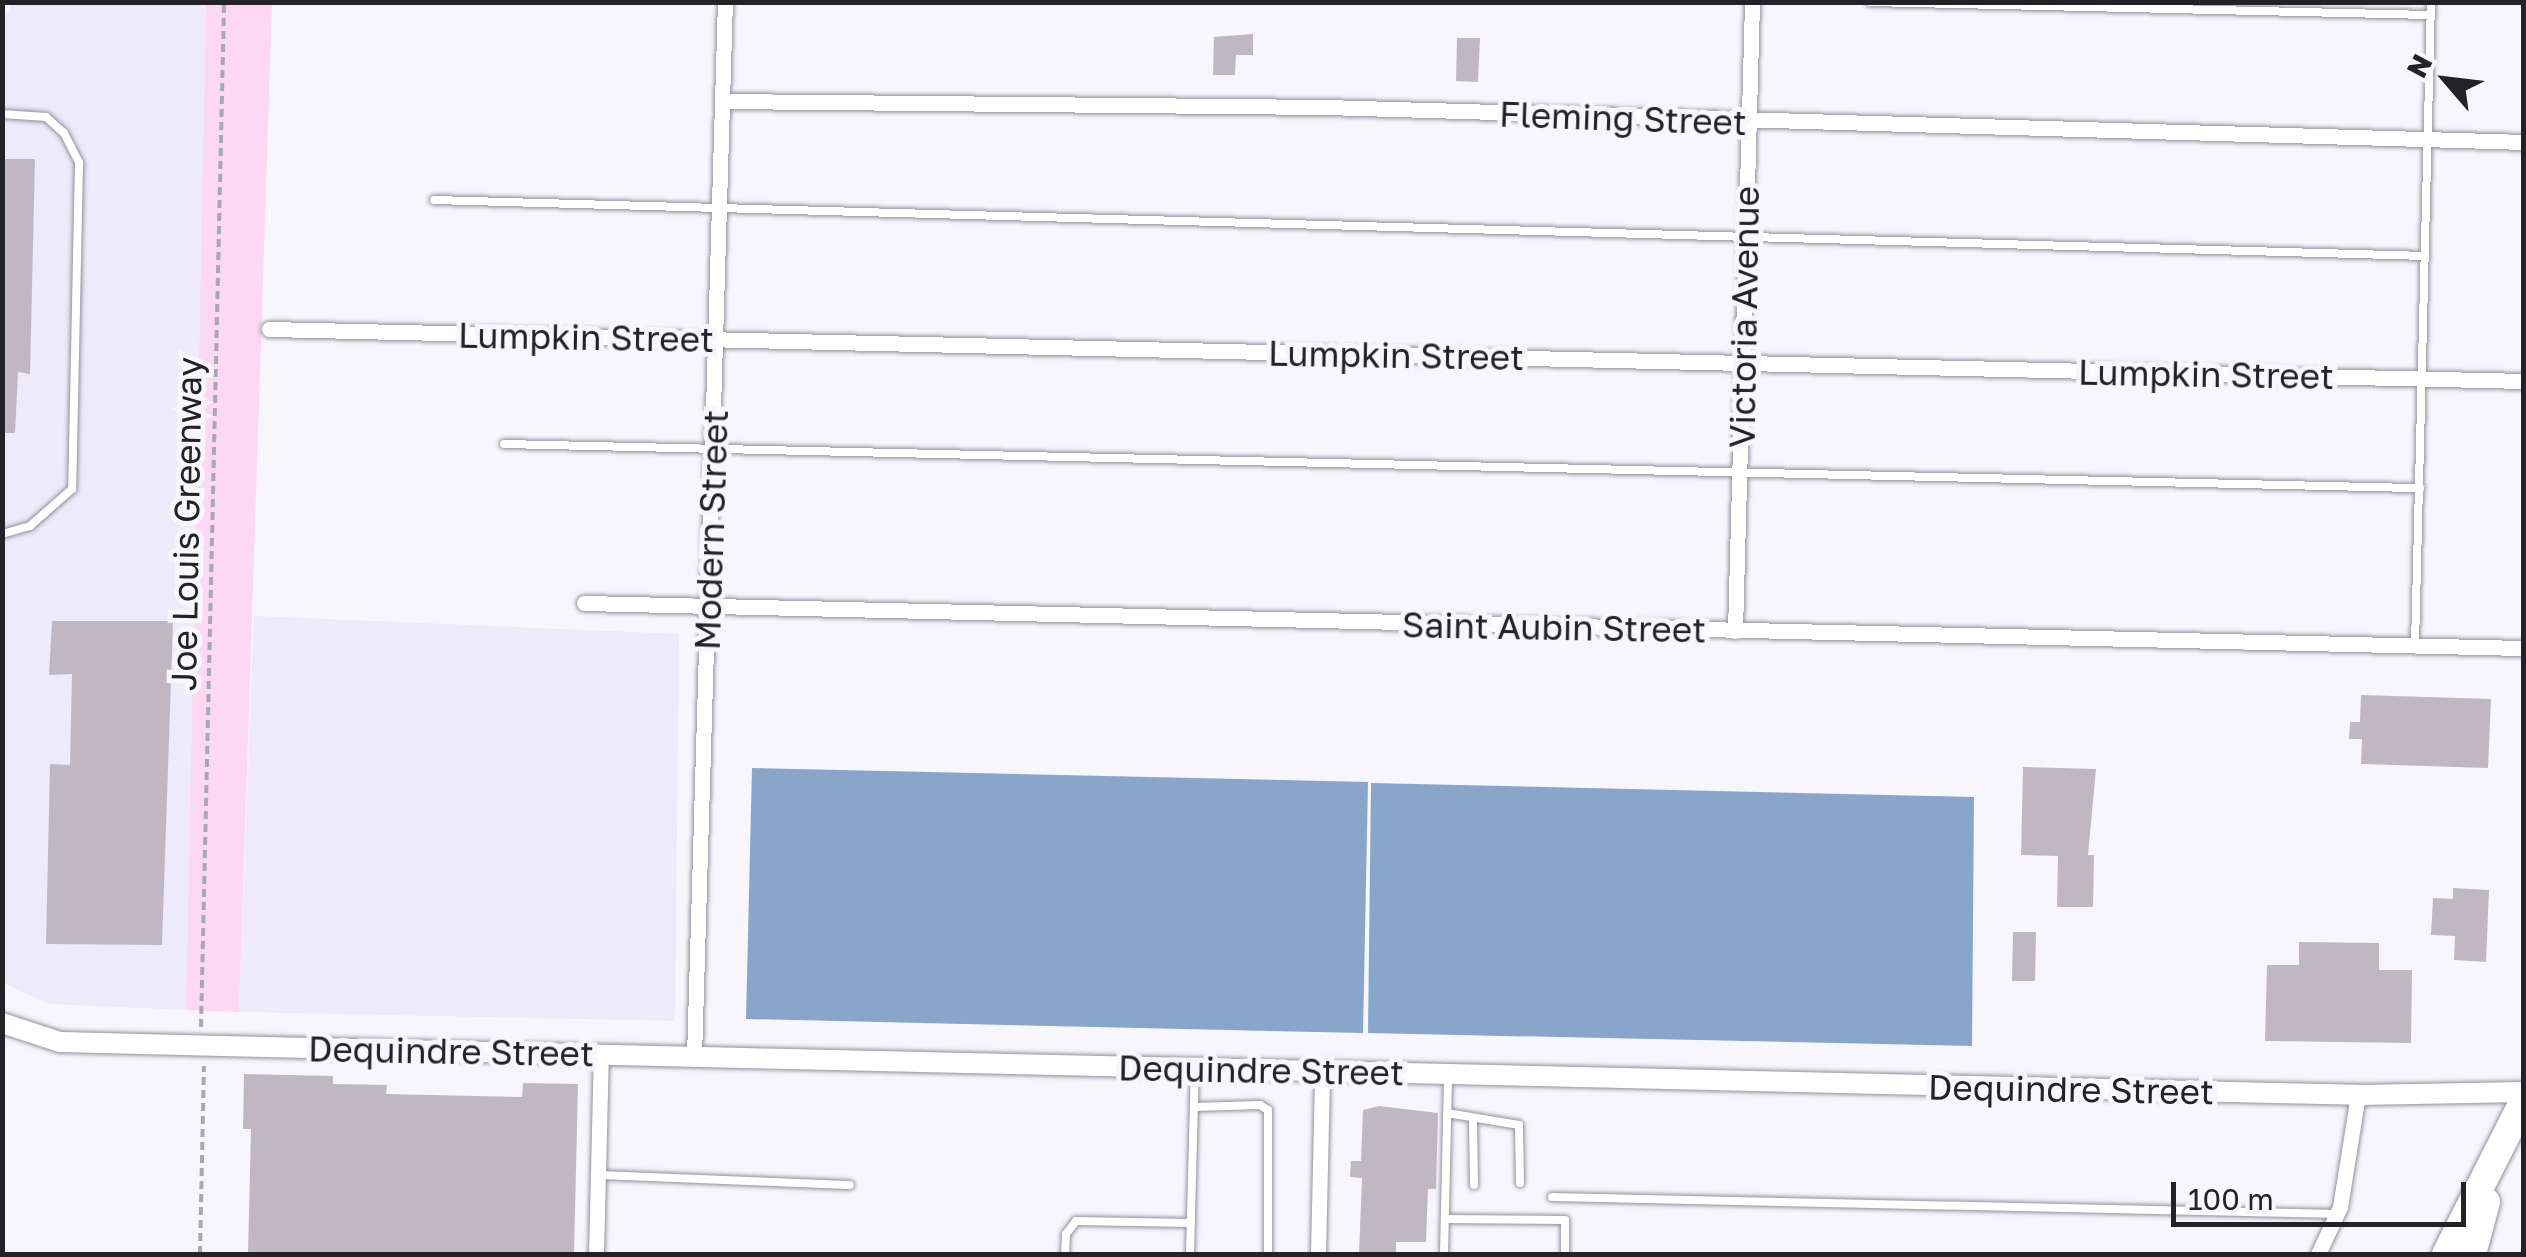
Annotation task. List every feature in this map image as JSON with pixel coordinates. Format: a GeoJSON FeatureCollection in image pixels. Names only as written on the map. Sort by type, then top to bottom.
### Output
{"type":"FeatureCollection","features":[{"type":"Feature","properties":{"kind":"highway"},"geometry":{"type":"LineString","coordinates":[[2446,1254],[2499,1158],[2524,1100]]}},
{"type":"Feature","properties":{"kind":"highway"},"geometry":{"type":"LineString","coordinates":[[2472,1254],[2499,1158]]}},
{"type":"Feature","properties":{"kind":"street","name":"Modern Street"},"geometry":{"type":"LineString","coordinates":[[694,1057],[725,2]]}},
{"type":"Feature","properties":{"kind":"street","name":"Victoria Avenue"},"geometry":{"type":"LineString","coordinates":[[1735,631],[1752,2]]}},
{"type":"Feature","properties":{"kind":"street","name":"Fleming Street"},"geometry":{"type":"LineString","coordinates":[[722,101],[1325,107],[1748,124],[2524,142]]}},
{"type":"Feature","properties":{"kind":"street","name":"Lumpkin Street"},"geometry":{"type":"LineString","coordinates":[[269,329],[2524,381]]}},
{"type":"Feature","properties":{"kind":"street","name":"Saint Aubin Street"},"geometry":{"type":"LineString","coordinates":[[584,603],[2524,648]]}},
{"type":"Feature","properties":{"kind":"street","name":"Dequindre Street"},"geometry":{"type":"LineString","coordinates":[[4,1028],[60,1042],[204,1046],[2358,1095],[2524,1092]]}},
{"type":"Feature","properties":{"kind":"street"},"geometry":{"type":"LineString","coordinates":[[596,1254],[601,1055]]}},
{"type":"Feature","properties":{"kind":"street"},"geometry":{"type":"LineString","coordinates":[[1318,1254],[1322,1072]]}},
{"type":"Feature","properties":{"kind":"street"},"geometry":{"type":"LineString","coordinates":[[2318,1254],[2338,1214],[2358,1095]]}},
{"type":"Feature","properties":{"kind":"lane"},"geometry":{"type":"LineString","coordinates":[[1870,2],[2431,15]]}},
{"type":"Feature","properties":{"kind":"lane"},"geometry":{"type":"LineString","coordinates":[[2415,646],[2431,2]]}},
{"type":"Feature","properties":{"kind":"lane"},"geometry":{"type":"LineString","coordinates":[[2,114],[46,118],[64,133],[79,163],[72,490],[30,526],[2,534]]}},
{"type":"Feature","properties":{"kind":"lane"},"geometry":{"type":"LineString","coordinates":[[434,200],[2424,256]]}},
{"type":"Feature","properties":{"kind":"lane"},"geometry":{"type":"LineString","coordinates":[[504,444],[1740,477],[2420,488]]}},
{"type":"Feature","properties":{"kind":"lane"},"geometry":{"type":"LineString","coordinates":[[1190,1254],[1195,1069]]}},
{"type":"Feature","properties":{"kind":"lane"},"geometry":{"type":"LineString","coordinates":[[1444,1254],[1448,1075]]}},
{"type":"Feature","properties":{"kind":"lane"},"geometry":{"type":"LineString","coordinates":[[1194,1107],[1260,1105],[1268,1110],[1268,1254]]}},
{"type":"Feature","properties":{"kind":"lane"},"geometry":{"type":"LineString","coordinates":[[1447,1113],[1474,1121],[1519,1124],[1520,1183]]}},
{"type":"Feature","properties":{"kind":"lane"},"geometry":{"type":"LineString","coordinates":[[1474,1121],[1474,1185]]}},
{"type":"Feature","properties":{"kind":"lane"},"geometry":{"type":"LineString","coordinates":[[598,1176],[850,1184]]}},
{"type":"Feature","properties":{"kind":"lane"},"geometry":{"type":"LineString","coordinates":[[1552,1198],[2338,1214]]}},
{"type":"Feature","properties":{"kind":"lane"},"geometry":{"type":"LineString","coordinates":[[1445,1218],[1565,1220],[1565,1254]]}},
{"type":"Feature","properties":{"kind":"lane"},"geometry":{"type":"LineString","coordinates":[[1065,1254],[1066,1234],[1076,1221],[1191,1224]]}},
{"type":"Feature","properties":{"kind":"path","name":"Joe Louis Greenway"},"geometry":{"type":"LineString","coordinates":[[200,1254],[204,1046],[198,1008],[224,2]]}},
{"type":"Feature","properties":{"kind":"shaded area"},"geometry":{"type":"Polygon","coordinates":[[[13,3],[206,3],[186,1010],[49,1004],[3,983],[2,21],[13,3]]]}},
{"type":"Feature","properties":{"kind":"shaded area"},"geometry":{"type":"Polygon","coordinates":[[[206,3],[272,3],[239,1012],[186,1010],[206,3]]]}},
{"type":"Feature","properties":{"kind":"shaded area"},"geometry":{"type":"Polygon","coordinates":[[[254,616],[679,634],[675,1021],[239,1012],[254,616]]]}},
{"type":"Feature","properties":{"kind":"water"},"geometry":{"type":"Polygon","coordinates":[[[752,768],[1368,782],[1363,1033],[746,1019],[752,768]]]}},
{"type":"Feature","properties":{"kind":"water"},"geometry":{"type":"Polygon","coordinates":[[[1371,783],[1974,797],[1972,1046],[1368,1033],[1371,783]]]}},
{"type":"Feature","properties":{"kind":"building"},"geometry":{"type":"Polygon","coordinates":[[[1253,34],[1253,55],[1236,55],[1235,75],[1213,75],[1214,37],[1253,34]]]}},
{"type":"Feature","properties":{"kind":"building"},"geometry":{"type":"Polygon","coordinates":[[[1457,38],[1480,38],[1478,82],[1456,81],[1457,38]]]}},
{"type":"Feature","properties":{"kind":"building"},"geometry":{"type":"Polygon","coordinates":[[[2,159],[35,159],[30,374],[18,372],[15,433],[2,433],[2,159]]]}},
{"type":"Feature","properties":{"kind":"building"},"geometry":{"type":"Polygon","coordinates":[[[52,621],[173,621],[162,945],[46,944],[50,764],[70,765],[72,674],[49,675],[52,621]]]}},
{"type":"Feature","properties":{"kind":"building"},"geometry":{"type":"Polygon","coordinates":[[[2361,695],[2491,699],[2488,768],[2361,764],[2362,739],[2349,739],[2350,722],[2360,722],[2361,695]]]}},
{"type":"Feature","properties":{"kind":"building"},"geometry":{"type":"Polygon","coordinates":[[[2023,767],[2096,769],[2088,855],[2094,855],[2093,907],[2057,907],[2058,856],[2021,855],[2023,767]]]}},
{"type":"Feature","properties":{"kind":"building"},"geometry":{"type":"Polygon","coordinates":[[[2453,888],[2489,890],[2486,962],[2454,960],[2455,936],[2431,935],[2433,898],[2453,899],[2453,888]]]}},
{"type":"Feature","properties":{"kind":"building"},"geometry":{"type":"Polygon","coordinates":[[[2013,932],[2036,932],[2035,981],[2012,981],[2013,932]]]}},
{"type":"Feature","properties":{"kind":"building"},"geometry":{"type":"Polygon","coordinates":[[[2299,942],[2379,943],[2379,970],[2412,970],[2411,1043],[2265,1041],[2267,965],[2299,965],[2299,942]]]}},
{"type":"Feature","properties":{"kind":"building"},"geometry":{"type":"Polygon","coordinates":[[[244,1074],[333,1076],[333,1084],[387,1085],[386,1094],[522,1097],[523,1083],[578,1084],[574,1254],[248,1254],[251,1129],[243,1129],[244,1074]]]}},
{"type":"Feature","properties":{"kind":"building"},"geometry":{"type":"Polygon","coordinates":[[[1379,1106],[1438,1113],[1436,1189],[1428,1189],[1426,1242],[1396,1242],[1396,1254],[1359,1254],[1362,1178],[1350,1177],[1351,1161],[1361,1161],[1363,1110],[1379,1106]]]}}]}
